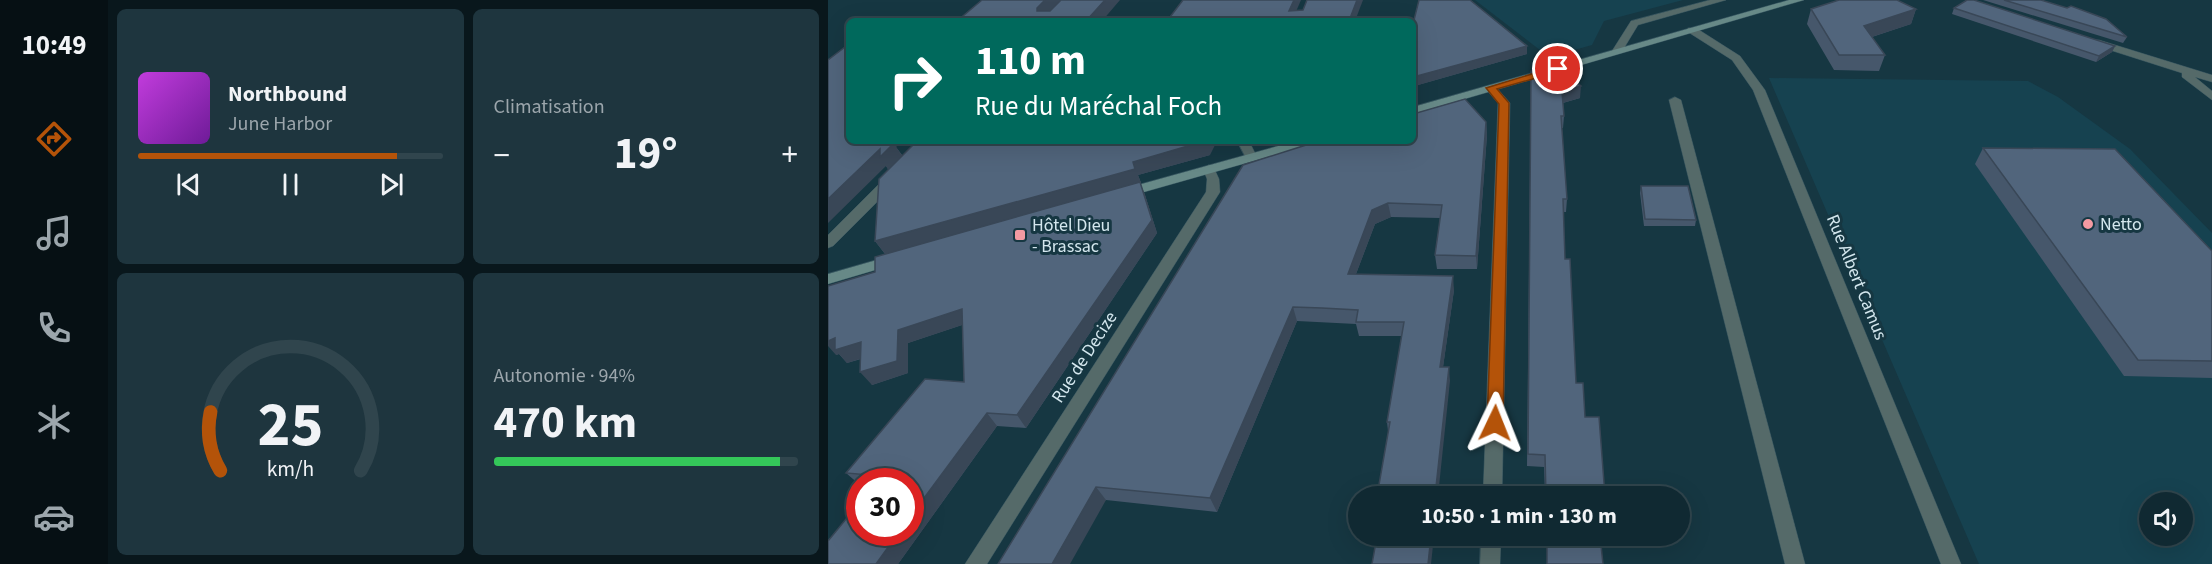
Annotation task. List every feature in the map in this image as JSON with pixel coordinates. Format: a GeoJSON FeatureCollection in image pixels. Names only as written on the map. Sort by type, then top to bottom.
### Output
{"type":"FeatureCollection","features":[{"type":"Feature","properties":{"kind":"main road"},"geometry":{"type":"LineString","coordinates":[[1416,110],[1799,0]]}},
{"type":"Feature","properties":{"kind":"main road"},"geometry":{"type":"LineString","coordinates":[[1116,196],[1298,144]]}},
{"type":"Feature","properties":{"kind":"main road"},"geometry":{"type":"LineString","coordinates":[[828,279],[913,255]]}},
{"type":"Feature","properties":{"kind":"street"},"geometry":{"type":"LineString","coordinates":[[1617,51],[1634,23],[1721,0]]}},
{"type":"Feature","properties":{"kind":"street","name":"Rue Albert Camus"},"geometry":{"type":"LineString","coordinates":[[1692,30],[1736,58],[1759,90],[1951,564]]}},
{"type":"Feature","properties":{"kind":"street"},"geometry":{"type":"LineString","coordinates":[[2089,40],[2212,80]]}},
{"type":"Feature","properties":{"kind":"street"},"geometry":{"type":"LineString","coordinates":[[2179,69],[2212,97]]}},
{"type":"Feature","properties":{"kind":"street"},"geometry":{"type":"LineString","coordinates":[[1491,88],[1504,103],[1493,486]]}},
{"type":"Feature","properties":{"kind":"street"},"geometry":{"type":"LineString","coordinates":[[1675,100],[1795,564]]}},
{"type":"Feature","properties":{"kind":"street"},"geometry":{"type":"LineString","coordinates":[[1245,144],[1251,157]]}},
{"type":"Feature","properties":{"kind":"street"},"geometry":{"type":"LineString","coordinates":[[828,243],[904,166]]}},
{"type":"Feature","properties":{"kind":"street","name":"Rue de Decize"},"geometry":{"type":"LineString","coordinates":[[975,564],[1213,192],[1214,178],[1209,169]]}},
{"type":"Feature","properties":{"kind":"street"},"geometry":{"type":"LineString","coordinates":[[1490,564],[1491,546]]}},
{"type":"Feature","properties":{"kind":"shaded area"},"geometry":{"type":"Polygon","coordinates":[[[1475,0],[1683,0],[1604,21],[1592,45],[1549,57],[1475,0]]]}},
{"type":"Feature","properties":{"kind":"shaded area"},"geometry":{"type":"Polygon","coordinates":[[[1769,78],[2028,81],[2058,97],[2130,149],[2212,233],[2212,564],[1979,564],[1769,78]]]}},
{"type":"Feature","properties":{"kind":"building"},"geometry":{"type":"Polygon","coordinates":[[[982,0],[1045,0],[1037,11],[1050,11],[1061,0],[1105,0],[1089,18],[961,18],[982,0]]]}},
{"type":"Feature","properties":{"kind":"building"},"geometry":{"type":"Polygon","coordinates":[[[1183,0],[1294,0],[1289,11],[1303,10],[1307,0],[1357,0],[1350,18],[1169,18],[1183,0]]]}},
{"type":"Feature","properties":{"kind":"building"},"geometry":{"type":"Polygon","coordinates":[[[1419,0],[1470,0],[1527,46],[1417,76],[1414,18],[1419,0]]]}},
{"type":"Feature","properties":{"kind":"building"},"geometry":{"type":"Polygon","coordinates":[[[1839,0],[1897,0],[1916,9],[1864,26],[1885,55],[1839,55],[1811,9],[1839,0]]]}},
{"type":"Feature","properties":{"kind":"building"},"geometry":{"type":"Polygon","coordinates":[[[1967,0],[1974,0],[2115,46],[2099,56],[1954,8],[1967,0]]]}},
{"type":"Feature","properties":{"kind":"building"},"geometry":{"type":"Polygon","coordinates":[[[2004,0],[2041,0],[2067,8],[2071,6],[2106,19],[2127,37],[2004,0]]]}},
{"type":"Feature","properties":{"kind":"building"},"geometry":{"type":"Polygon","coordinates":[[[846,46],[846,144],[893,144],[880,157],[880,149],[828,199],[828,60],[846,46]]]}},
{"type":"Feature","properties":{"kind":"building"},"geometry":{"type":"Polygon","coordinates":[[[1553,64],[1581,86],[1562,92],[1564,116],[1561,116],[1567,199],[1563,199],[1565,259],[1570,259],[1576,383],[1583,383],[1585,417],[1599,417],[1604,486],[1546,486],[1545,455],[1528,454],[1531,71],[1553,64]]]}},
{"type":"Feature","properties":{"kind":"building"},"geometry":{"type":"Polygon","coordinates":[[[1465,99],[1486,122],[1476,256],[1435,255],[1442,205],[1388,203],[1372,210],[1348,274],[1453,276],[1440,367],[1449,367],[1436,486],[1379,486],[1404,322],[1356,322],[1358,310],[1293,307],[1210,498],[1096,487],[1052,564],[998,564],[1243,165],[1305,144],[1416,144],[1416,113],[1465,99]]]}},
{"type":"Feature","properties":{"kind":"building"},"geometry":{"type":"Polygon","coordinates":[[[914,144],[1195,144],[1133,162],[1135,169],[875,241],[879,179],[914,144]]]}},
{"type":"Feature","properties":{"kind":"building","name":"Netto"},"geometry":{"type":"Polygon","coordinates":[[[1983,148],[2115,149],[2212,251],[2212,361],[2138,360],[1983,148]]]}},
{"type":"Feature","properties":{"kind":"building"},"geometry":{"type":"Polygon","coordinates":[[[1140,182],[1152,220],[1017,415],[987,413],[924,498],[924,468],[850,468],[925,379],[964,382],[962,309],[898,330],[897,361],[860,372],[861,342],[835,350],[835,338],[828,341],[828,286],[875,272],[875,257],[1140,182]]]}},
{"type":"Feature","properties":{"kind":"building"},"geometry":{"type":"Polygon","coordinates":[[[1641,186],[1688,186],[1696,220],[1645,219],[1641,186]]]}},
{"type":"Feature","properties":{"kind":"building"},"geometry":{"type":"Polygon","coordinates":[[[846,519],[846,546],[889,546],[876,564],[828,564],[828,541],[846,519]]]}},
{"type":"Feature","properties":{"kind":"building"},"geometry":{"type":"Polygon","coordinates":[[[1375,546],[1430,546],[1428,564],[1372,564],[1375,546]]]}},
{"type":"Feature","properties":{"kind":"building"},"geometry":{"type":"Polygon","coordinates":[[[1547,546],[1601,546],[1603,564],[1547,564],[1547,546]]]}},
{"type":"Feature","properties":{"kind":"place","name":"Netto"},"geometry":{"type":"Point","coordinates":[2088,224]}},
{"type":"Feature","properties":{"kind":"place","name":"Hôtel Dieu - Brassac"},"geometry":{"type":"Point","coordinates":[1020,235]}},
{"type":"Feature","properties":{"kind":"route"},"geometry":{"type":"LineString","coordinates":[[1495,423],[1504,103],[1491,88],[1558,69]]}}]}
